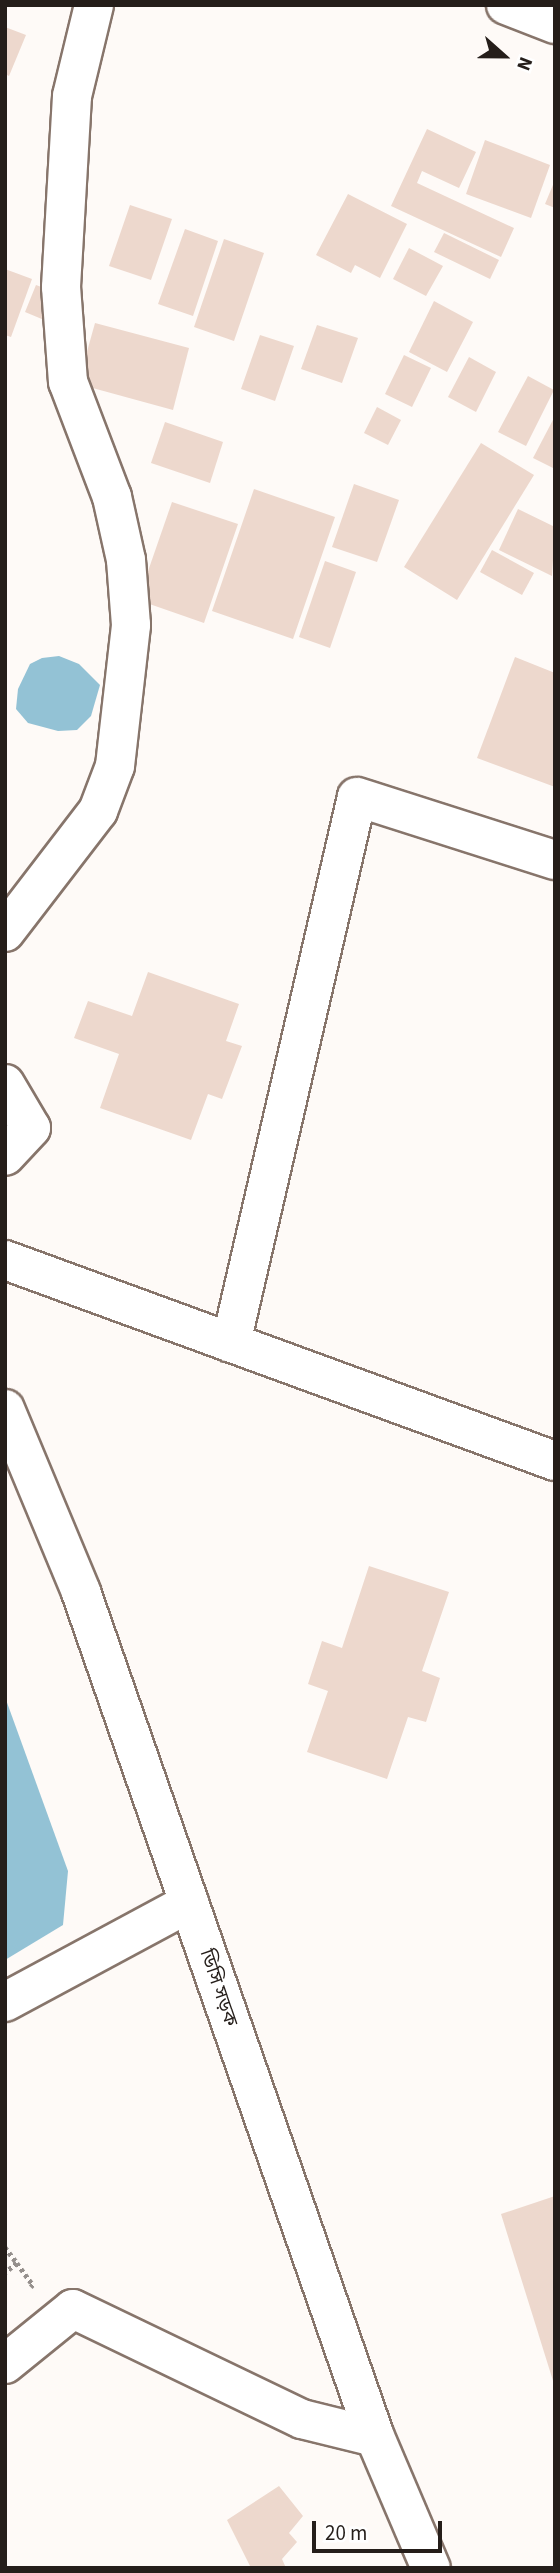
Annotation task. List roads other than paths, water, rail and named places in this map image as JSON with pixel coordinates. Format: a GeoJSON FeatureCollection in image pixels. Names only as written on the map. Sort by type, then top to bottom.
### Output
{"type":"FeatureCollection","features":[{"type":"Feature","properties":{"kind":"street"},"geometry":{"type":"LineString","coordinates":[[5,932],[98,810],[115,766],[131,625],[126,560],[111,497],[68,382],[61,287],[72,96],[94,5]]}},
{"type":"Feature","properties":{"kind":"street"},"geometry":{"type":"LineString","coordinates":[[506,5],[555,24]]}},
{"type":"Feature","properties":{"kind":"street"},"geometry":{"type":"LineString","coordinates":[[231,1343],[357,797],[555,860]]}},
{"type":"Feature","properties":{"kind":"street"},"geometry":{"type":"LineString","coordinates":[[5,1084],[31,1128],[5,1156]]}},
{"type":"Feature","properties":{"kind":"street"},"geometry":{"type":"LineString","coordinates":[[5,1260],[555,1461]]}},
{"type":"Feature","properties":{"kind":"street","name":"ডিসি সড়ক"},"geometry":{"type":"LineString","coordinates":[[5,1409],[81,1592],[375,2437],[431,2568]]}},
{"type":"Feature","properties":{"kind":"street"},"geometry":{"type":"LineString","coordinates":[[5,2002],[189,1903]]}},
{"type":"Feature","properties":{"kind":"street"},"geometry":{"type":"LineString","coordinates":[[5,2364],[73,2309],[302,2419],[375,2437]]}},
{"type":"Feature","properties":{"kind":"water"},"geometry":{"type":"Polygon","coordinates":[[[59,656],[79,664],[100,685],[91,716],[77,730],[58,731],[28,723],[16,709],[18,689],[30,664],[42,658],[59,656]]]}},
{"type":"Feature","properties":{"kind":"water"},"geometry":{"type":"Polygon","coordinates":[[[5,1697],[68,1871],[63,1925],[5,1960],[5,1697]]]}}]}
